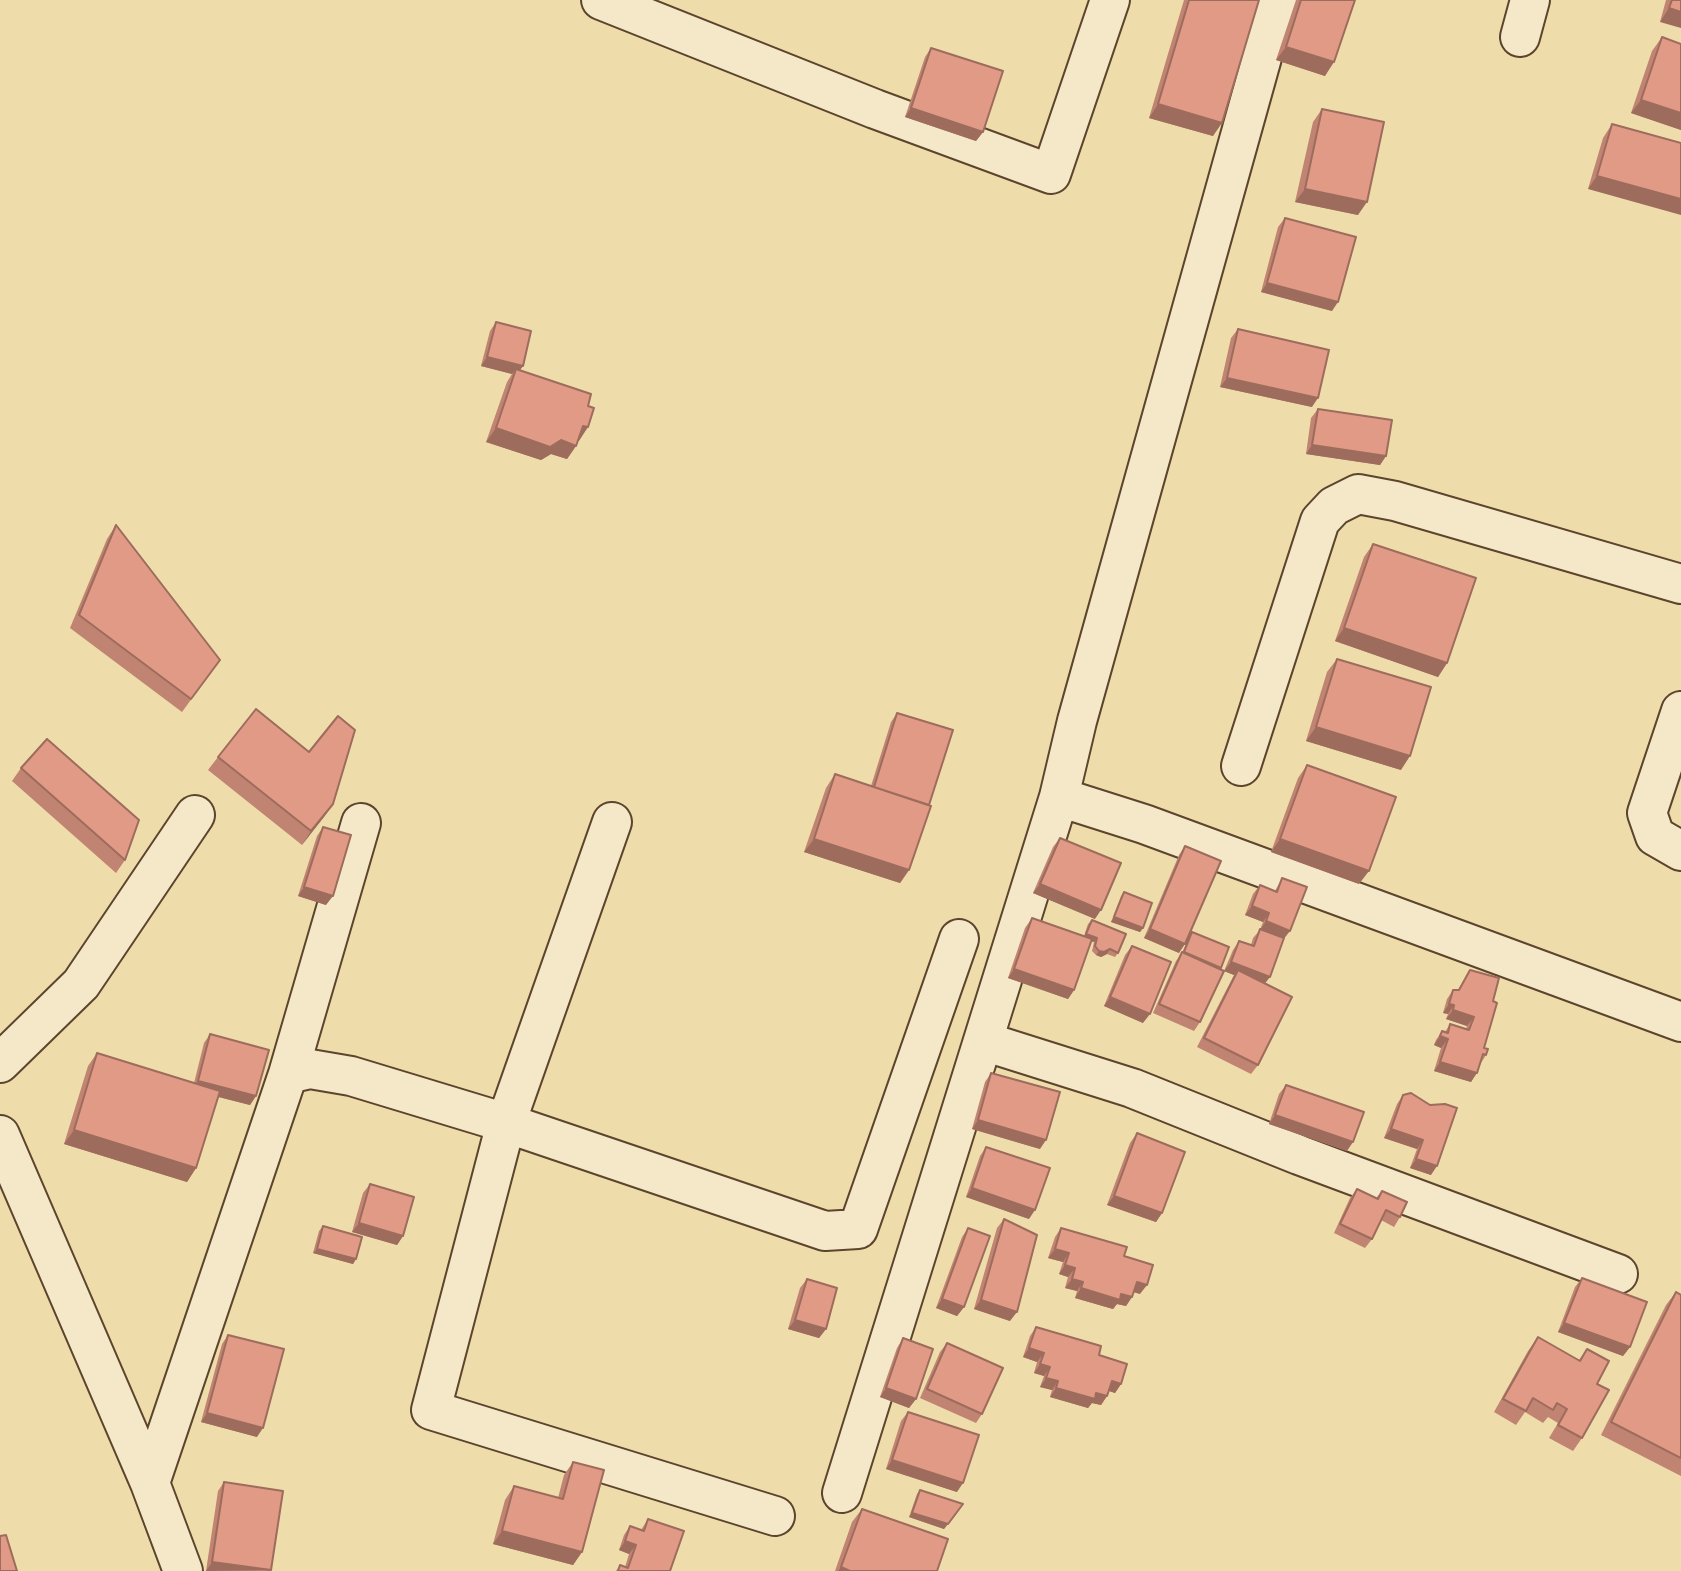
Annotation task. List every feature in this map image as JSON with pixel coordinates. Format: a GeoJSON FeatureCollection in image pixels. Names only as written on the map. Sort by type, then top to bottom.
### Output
{"type":"FeatureCollection","features":[{"type":"Feature","properties":{"kind":"street"},"geometry":{"type":"LineString","coordinates":[[601,0],[876,109],[1051,174],[1110,0]]}},
{"type":"Feature","properties":{"kind":"street"},"geometry":{"type":"LineString","coordinates":[[842,1493],[1059,797],[1080,710],[1278,0]]}},
{"type":"Feature","properties":{"kind":"street"},"geometry":{"type":"LineString","coordinates":[[1520,37],[1530,0]]}},
{"type":"Feature","properties":{"kind":"street"},"geometry":{"type":"LineString","coordinates":[[1241,766],[1320,521],[1335,506],[1358,494],[1395,501],[1681,584]]}},
{"type":"Feature","properties":{"kind":"street"},"geometry":{"type":"LineString","coordinates":[[1681,711],[1647,813],[1655,836],[1681,851]]}},
{"type":"Feature","properties":{"kind":"street"},"geometry":{"type":"LineString","coordinates":[[1059,797],[1144,824],[1681,1022]]}},
{"type":"Feature","properties":{"kind":"street"},"geometry":{"type":"LineString","coordinates":[[0,1063],[81,984],[195,815]]}},
{"type":"Feature","properties":{"kind":"street"},"geometry":{"type":"LineString","coordinates":[[612,822],[506,1123],[431,1410],[775,1516]]}},
{"type":"Feature","properties":{"kind":"street"},"geometry":{"type":"LineString","coordinates":[[150,1483],[288,1074],[361,823]]}},
{"type":"Feature","properties":{"kind":"street"},"geometry":{"type":"LineString","coordinates":[[288,1074],[310,1069],[351,1076],[506,1123],[825,1231],[858,1230],[959,939]]}},
{"type":"Feature","properties":{"kind":"street"},"geometry":{"type":"LineString","coordinates":[[983,1041],[1132,1088],[1299,1155],[1618,1274]]}},
{"type":"Feature","properties":{"kind":"street"},"geometry":{"type":"LineString","coordinates":[[0,1135],[150,1483],[183,1571]]}},
{"type":"Feature","properties":{"kind":"building"},"geometry":{"type":"Polygon","coordinates":[[[1189,0],[1259,0],[1222,123],[1158,104],[1189,0]]]}},
{"type":"Feature","properties":{"kind":"building"},"geometry":{"type":"Polygon","coordinates":[[[1301,0],[1355,0],[1334,62],[1286,47],[1301,0]]]}},
{"type":"Feature","properties":{"kind":"building"},"geometry":{"type":"Polygon","coordinates":[[[1672,0],[1681,0],[1681,12],[1669,8],[1672,0]]]}},
{"type":"Feature","properties":{"kind":"building"},"geometry":{"type":"Polygon","coordinates":[[[1662,37],[1681,44],[1681,113],[1641,100],[1662,37]]]}},
{"type":"Feature","properties":{"kind":"building"},"geometry":{"type":"Polygon","coordinates":[[[931,48],[1003,71],[983,132],[911,108],[931,48]]]}},
{"type":"Feature","properties":{"kind":"building"},"geometry":{"type":"Polygon","coordinates":[[[1322,109],[1384,122],[1367,202],[1305,189],[1322,109]]]}},
{"type":"Feature","properties":{"kind":"building"},"geometry":{"type":"Polygon","coordinates":[[[1612,124],[1681,143],[1681,199],[1597,176],[1612,124]]]}},
{"type":"Feature","properties":{"kind":"building"},"geometry":{"type":"Polygon","coordinates":[[[1285,218],[1356,237],[1338,302],[1267,283],[1285,218]]]}},
{"type":"Feature","properties":{"kind":"building"},"geometry":{"type":"Polygon","coordinates":[[[496,322],[531,331],[523,366],[487,357],[496,322]]]}},
{"type":"Feature","properties":{"kind":"building"},"geometry":{"type":"Polygon","coordinates":[[[1238,329],[1329,350],[1318,398],[1227,378],[1238,329]]]}},
{"type":"Feature","properties":{"kind":"building"},"geometry":{"type":"Polygon","coordinates":[[[516,369],[591,394],[588,406],[594,408],[588,427],[583,426],[576,446],[561,440],[550,447],[496,428],[516,369]]]}},
{"type":"Feature","properties":{"kind":"building"},"geometry":{"type":"Polygon","coordinates":[[[1318,409],[1392,420],[1386,456],[1312,445],[1318,409]]]}},
{"type":"Feature","properties":{"kind":"building"},"geometry":{"type":"Polygon","coordinates":[[[116,525],[220,660],[191,699],[79,615],[116,525]]]}},
{"type":"Feature","properties":{"kind":"building"},"geometry":{"type":"Polygon","coordinates":[[[1373,544],[1476,578],[1447,663],[1344,628],[1373,544]]]}},
{"type":"Feature","properties":{"kind":"building"},"geometry":{"type":"Polygon","coordinates":[[[1337,659],[1431,687],[1410,756],[1316,727],[1337,659]]]}},
{"type":"Feature","properties":{"kind":"building"},"geometry":{"type":"Polygon","coordinates":[[[256,709],[309,752],[338,716],[355,730],[333,804],[311,831],[218,757],[256,709]]]}},
{"type":"Feature","properties":{"kind":"building"},"geometry":{"type":"Polygon","coordinates":[[[897,713],[953,730],[929,805],[874,787],[897,713]]]}},
{"type":"Feature","properties":{"kind":"building"},"geometry":{"type":"Polygon","coordinates":[[[47,739],[139,820],[125,860],[21,768],[47,739]]]}},
{"type":"Feature","properties":{"kind":"building"},"geometry":{"type":"Polygon","coordinates":[[[1307,765],[1396,797],[1369,871],[1280,839],[1307,765]]]}},
{"type":"Feature","properties":{"kind":"building"},"geometry":{"type":"Polygon","coordinates":[[[835,774],[931,806],[909,870],[814,839],[835,774]]]}},
{"type":"Feature","properties":{"kind":"building"},"geometry":{"type":"Polygon","coordinates":[[[323,827],[351,835],[333,896],[304,887],[323,827]]]}},
{"type":"Feature","properties":{"kind":"building"},"geometry":{"type":"Polygon","coordinates":[[[1060,838],[1121,863],[1101,910],[1040,884],[1060,838]]]}},
{"type":"Feature","properties":{"kind":"building"},"geometry":{"type":"Polygon","coordinates":[[[1185,846],[1221,861],[1185,944],[1150,929],[1185,846]]]}},
{"type":"Feature","properties":{"kind":"building"},"geometry":{"type":"Polygon","coordinates":[[[1282,878],[1307,887],[1290,931],[1266,921],[1269,913],[1252,906],[1260,885],[1277,892],[1282,878]]]}},
{"type":"Feature","properties":{"kind":"building"},"geometry":{"type":"Polygon","coordinates":[[[1124,892],[1152,903],[1143,928],[1114,917],[1124,892]]]}},
{"type":"Feature","properties":{"kind":"building"},"geometry":{"type":"Polygon","coordinates":[[[1032,918],[1092,939],[1074,990],[1014,969],[1032,918]]]}},
{"type":"Feature","properties":{"kind":"building"},"geometry":{"type":"Polygon","coordinates":[[[1092,920],[1126,934],[1118,953],[1110,949],[1099,951],[1095,946],[1097,938],[1086,934],[1092,920]]]}},
{"type":"Feature","properties":{"kind":"building"},"geometry":{"type":"Polygon","coordinates":[[[1260,929],[1284,938],[1270,977],[1231,962],[1239,941],[1254,946],[1260,929]]]}},
{"type":"Feature","properties":{"kind":"building"},"geometry":{"type":"Polygon","coordinates":[[[1192,932],[1229,947],[1221,968],[1184,952],[1192,932]]]}},
{"type":"Feature","properties":{"kind":"building"},"geometry":{"type":"Polygon","coordinates":[[[1132,946],[1171,962],[1150,1014],[1110,997],[1132,946]]]}},
{"type":"Feature","properties":{"kind":"building"},"geometry":{"type":"Polygon","coordinates":[[[1182,952],[1224,971],[1200,1022],[1159,1004],[1182,952]]]}},
{"type":"Feature","properties":{"kind":"building"},"geometry":{"type":"Polygon","coordinates":[[[1238,970],[1292,997],[1258,1065],[1204,1038],[1238,970]]]}},
{"type":"Feature","properties":{"kind":"building"},"geometry":{"type":"Polygon","coordinates":[[[1470,970],[1499,978],[1493,1001],[1497,1003],[1484,1048],[1488,1049],[1486,1055],[1483,1054],[1477,1073],[1440,1062],[1448,1039],[1440,1036],[1442,1031],[1448,1033],[1450,1024],[1469,1030],[1474,1017],[1453,1010],[1454,1005],[1449,1004],[1453,990],[1459,990],[1470,970]]]}},
{"type":"Feature","properties":{"kind":"building"},"geometry":{"type":"Polygon","coordinates":[[[210,1034],[269,1050],[256,1096],[198,1081],[210,1034]]]}},
{"type":"Feature","properties":{"kind":"building"},"geometry":{"type":"Polygon","coordinates":[[[97,1053],[220,1091],[196,1168],[74,1130],[97,1053]]]}},
{"type":"Feature","properties":{"kind":"building"},"geometry":{"type":"Polygon","coordinates":[[[991,1073],[1060,1092],[1046,1140],[978,1120],[991,1073]]]}},
{"type":"Feature","properties":{"kind":"building"},"geometry":{"type":"Polygon","coordinates":[[[1286,1085],[1364,1112],[1353,1142],[1275,1115],[1286,1085]]]}},
{"type":"Feature","properties":{"kind":"building"},"geometry":{"type":"Polygon","coordinates":[[[1411,1093],[1430,1105],[1445,1104],[1457,1108],[1437,1166],[1416,1159],[1423,1140],[1391,1129],[1403,1095],[1411,1093]]]}},
{"type":"Feature","properties":{"kind":"building"},"geometry":{"type":"Polygon","coordinates":[[[1137,1133],[1185,1152],[1162,1213],[1114,1196],[1137,1133]]]}},
{"type":"Feature","properties":{"kind":"building"},"geometry":{"type":"Polygon","coordinates":[[[986,1147],[1050,1168],[1035,1210],[972,1188],[986,1147]]]}},
{"type":"Feature","properties":{"kind":"building"},"geometry":{"type":"Polygon","coordinates":[[[370,1184],[414,1197],[403,1236],[359,1223],[370,1184]]]}},
{"type":"Feature","properties":{"kind":"building"},"geometry":{"type":"Polygon","coordinates":[[[1357,1189],[1378,1199],[1382,1191],[1407,1202],[1400,1217],[1386,1210],[1372,1239],[1340,1224],[1357,1189]]]}},
{"type":"Feature","properties":{"kind":"building"},"geometry":{"type":"Polygon","coordinates":[[[1004,1219],[1037,1235],[1017,1312],[981,1300],[1004,1219]]]}},
{"type":"Feature","properties":{"kind":"building"},"geometry":{"type":"Polygon","coordinates":[[[323,1226],[362,1237],[356,1259],[317,1249],[323,1226]]]}},
{"type":"Feature","properties":{"kind":"building"},"geometry":{"type":"Polygon","coordinates":[[[968,1228],[990,1236],[964,1307],[942,1299],[968,1228]]]}},
{"type":"Feature","properties":{"kind":"building"},"geometry":{"type":"Polygon","coordinates":[[[1061,1228],[1127,1247],[1124,1256],[1153,1265],[1147,1285],[1137,1282],[1132,1297],[1121,1294],[1120,1300],[1081,1288],[1083,1282],[1072,1279],[1075,1268],[1065,1265],[1069,1253],[1055,1249],[1061,1228]]]}},
{"type":"Feature","properties":{"kind":"building"},"geometry":{"type":"Polygon","coordinates":[[[1582,1278],[1647,1302],[1630,1347],[1564,1323],[1582,1278]]]}},
{"type":"Feature","properties":{"kind":"building"},"geometry":{"type":"Polygon","coordinates":[[[807,1279],[837,1288],[826,1329],[795,1320],[807,1279]]]}},
{"type":"Feature","properties":{"kind":"building"},"geometry":{"type":"Polygon","coordinates":[[[1676,1292],[1681,1295],[1681,1458],[1611,1422],[1676,1292]]]}},
{"type":"Feature","properties":{"kind":"building"},"geometry":{"type":"Polygon","coordinates":[[[1036,1327],[1101,1346],[1099,1355],[1127,1364],[1121,1384],[1112,1381],[1107,1396],[1096,1393],[1095,1399],[1056,1388],[1058,1381],[1046,1378],[1050,1367],[1040,1364],[1044,1353],[1029,1348],[1036,1327]]]}},
{"type":"Feature","properties":{"kind":"building"},"geometry":{"type":"Polygon","coordinates":[[[228,1335],[284,1349],[263,1428],[207,1413],[228,1335]]]}},
{"type":"Feature","properties":{"kind":"building"},"geometry":{"type":"Polygon","coordinates":[[[1538,1337],[1580,1361],[1587,1349],[1609,1361],[1597,1384],[1609,1390],[1582,1438],[1558,1425],[1567,1409],[1557,1403],[1553,1410],[1533,1398],[1526,1411],[1503,1399],[1538,1337]]]}},
{"type":"Feature","properties":{"kind":"building"},"geometry":{"type":"Polygon","coordinates":[[[903,1338],[933,1349],[916,1399],[886,1388],[903,1338]]]}},
{"type":"Feature","properties":{"kind":"building"},"geometry":{"type":"Polygon","coordinates":[[[947,1343],[1003,1368],[982,1414],[927,1389],[947,1343]]]}},
{"type":"Feature","properties":{"kind":"building"},"geometry":{"type":"Polygon","coordinates":[[[908,1412],[979,1435],[963,1483],[892,1460],[908,1412]]]}},
{"type":"Feature","properties":{"kind":"building"},"geometry":{"type":"Polygon","coordinates":[[[573,1462],[604,1470],[582,1552],[502,1531],[514,1486],[563,1499],[573,1462]]]}},
{"type":"Feature","properties":{"kind":"building"},"geometry":{"type":"Polygon","coordinates":[[[224,1482],[283,1491],[271,1570],[212,1562],[224,1482]]]}},
{"type":"Feature","properties":{"kind":"building"},"geometry":{"type":"Polygon","coordinates":[[[920,1490],[963,1504],[948,1524],[912,1513],[920,1490]]]}},
{"type":"Feature","properties":{"kind":"building"},"geometry":{"type":"Polygon","coordinates":[[[862,1509],[948,1539],[937,1571],[850,1571],[841,1567],[862,1509]]]}},
{"type":"Feature","properties":{"kind":"building"},"geometry":{"type":"Polygon","coordinates":[[[648,1519],[684,1531],[670,1571],[618,1571],[620,1565],[628,1568],[636,1545],[625,1541],[630,1526],[644,1531],[648,1519]]]}},
{"type":"Feature","properties":{"kind":"building"},"geometry":{"type":"Polygon","coordinates":[[[6,1535],[17,1571],[0,1571],[0,1536],[6,1535]]]}}]}
